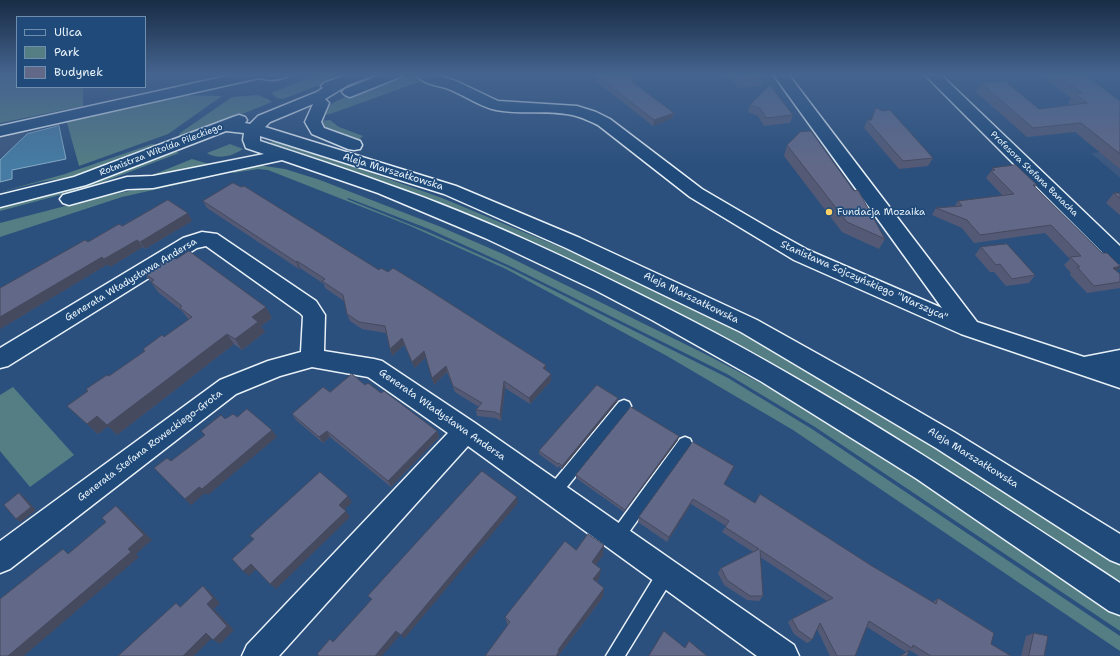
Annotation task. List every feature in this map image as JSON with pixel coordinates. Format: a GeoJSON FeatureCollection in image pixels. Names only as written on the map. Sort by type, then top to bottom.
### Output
{"type":"FeatureCollection","features":[{"type":"Feature","properties":{"kind":"street"},"geometry":{"type":"LineString","coordinates":[[0,131],[119,105]]}},
{"type":"Feature","properties":{"kind":"street","name":"Rotmistrza Witolda Pileckiego"},"geometry":{"type":"LineString","coordinates":[[0,201],[80,181],[226,126],[277,105]]}},
{"type":"Feature","properties":{"kind":"street"},"geometry":{"type":"LineString","coordinates":[[254,129],[269,116],[298,105]]}},
{"type":"Feature","properties":{"kind":"street","name":"Rotmistrza Witolda Pileckiego"},"geometry":{"type":"LineString","coordinates":[[127,183],[146,172],[317,105]]}},
{"type":"Feature","properties":{"kind":"street"},"geometry":{"type":"LineString","coordinates":[[320,105],[313,122],[318,131],[324,135],[439,174],[450,190]]}},
{"type":"Feature","properties":{"kind":"street","name":"Stanisława Sojczyńskiego \"Warszyca\""},"geometry":{"type":"LineString","coordinates":[[496,105],[541,109],[570,109],[592,115],[604,122],[696,193],[765,236],[836,271],[969,328],[1120,378]]}},
{"type":"Feature","properties":{"kind":"street"},"geometry":{"type":"LineString","coordinates":[[803,105],[969,328]]}},
{"type":"Feature","properties":{"kind":"street","name":"Profesora Stefana Banacha"},"geometry":{"type":"LineString","coordinates":[[962,105],[1120,258]]}},
{"type":"Feature","properties":{"kind":"street","name":"Aleja Marszałkowska"},"geometry":{"type":"LineString","coordinates":[[226,126],[254,129],[450,190],[573,243],[749,326],[945,440],[1120,550]]}},
{"type":"Feature","properties":{"kind":"street","name":"Aleja Marszałkowska"},"geometry":{"type":"LineString","coordinates":[[254,129],[250,139],[252,144],[384,189],[492,233],[660,314],[770,375],[926,471],[1120,600]]}},
{"type":"Feature","properties":{"kind":"street","name":"Rotmistrza Witolda Pileckiego"},"geometry":{"type":"LineString","coordinates":[[0,217],[127,183],[153,182],[283,155]]}},
{"type":"Feature","properties":{"kind":"street","name":"Generała Władysława Andersa"},"geometry":{"type":"LineString","coordinates":[[0,359],[190,243],[202,239],[210,239],[308,307],[314,315],[312,358],[374,368],[618,537],[783,656]]}},
{"type":"Feature","properties":{"kind":"street","name":"Generała Stefana Roweckiego-Grota"},"geometry":{"type":"LineString","coordinates":[[3,551],[228,387],[276,368],[312,358]]}},
{"type":"Feature","properties":{"kind":"street"},"geometry":{"type":"LineString","coordinates":[[1083,366],[1120,359]]}},
{"type":"Feature","properties":{"kind":"street"},"geometry":{"type":"LineString","coordinates":[[258,656],[466,431]]}},
{"type":"Feature","properties":{"kind":"lane"},"geometry":{"type":"LineString","coordinates":[[554,493],[624,406]]}},
{"type":"Feature","properties":{"kind":"lane"},"geometry":{"type":"LineString","coordinates":[[618,537],[685,443]]}},
{"type":"Feature","properties":{"kind":"lane"},"geometry":{"type":"LineString","coordinates":[[615,656],[667,572]]}},
{"type":"Feature","properties":{"kind":"shaded area"},"geometry":{"type":"Polygon","coordinates":[[[59,126],[66,159],[12,170],[12,179],[0,182],[0,160],[27,134],[59,126]]]}},
{"type":"Feature","properties":{"kind":"shaded area"},"geometry":{"type":"Polygon","coordinates":[[[33,127],[0,159],[0,134],[33,127]]]}},
{"type":"Feature","properties":{"kind":"shaded area"},"geometry":{"type":"Polygon","coordinates":[[[1120,150],[1120,178],[1091,153],[1120,150]]]}},
{"type":"Feature","properties":{"kind":"green space"},"geometry":{"type":"Polygon","coordinates":[[[0,105],[83,105],[83,106],[0,123],[0,105]]]}},
{"type":"Feature","properties":{"kind":"green space"},"geometry":{"type":"Polygon","coordinates":[[[133,105],[210,105],[168,134],[79,166],[66,119],[133,105]]]}},
{"type":"Feature","properties":{"kind":"green space"},"geometry":{"type":"Polygon","coordinates":[[[221,105],[266,105],[180,139],[178,138],[180,133],[221,105]]]}},
{"type":"Feature","properties":{"kind":"green space"},"geometry":{"type":"Polygon","coordinates":[[[330,105],[356,105],[330,114],[322,115],[330,105]]]}},
{"type":"Feature","properties":{"kind":"green space"},"geometry":{"type":"Polygon","coordinates":[[[330,120],[339,127],[363,136],[356,142],[323,129],[320,121],[330,120]]]}},
{"type":"Feature","properties":{"kind":"green space"},"geometry":{"type":"Polygon","coordinates":[[[273,141],[366,171],[442,198],[598,263],[714,317],[819,375],[1120,562],[1120,585],[682,316],[598,273],[490,224],[365,175],[268,144],[273,141]]]}},
{"type":"Feature","properties":{"kind":"green space"},"geometry":{"type":"Polygon","coordinates":[[[152,144],[163,146],[76,176],[40,182],[0,192],[65,174],[152,144]]]}},
{"type":"Feature","properties":{"kind":"green space"},"geometry":{"type":"Polygon","coordinates":[[[230,144],[243,149],[235,154],[221,157],[207,153],[230,144]]]}},
{"type":"Feature","properties":{"kind":"green space"},"geometry":{"type":"Polygon","coordinates":[[[174,151],[179,153],[90,187],[0,211],[0,207],[109,176],[174,151]]]}},
{"type":"Feature","properties":{"kind":"green space"},"geometry":{"type":"Polygon","coordinates":[[[192,159],[209,164],[209,166],[145,178],[192,159]]]}},
{"type":"Feature","properties":{"kind":"green space"},"geometry":{"type":"Polygon","coordinates":[[[258,165],[285,169],[320,180],[441,227],[503,254],[705,354],[764,385],[859,441],[1120,614],[1120,631],[815,427],[727,374],[510,266],[429,229],[348,198],[347,199],[426,231],[507,267],[728,378],[812,429],[1120,636],[1120,651],[793,430],[667,356],[506,269],[408,225],[268,170],[258,169],[233,173],[232,168],[258,165]]]}},
{"type":"Feature","properties":{"kind":"green space"},"geometry":{"type":"Polygon","coordinates":[[[207,174],[207,178],[122,197],[0,237],[0,223],[92,199],[207,174]]]}},
{"type":"Feature","properties":{"kind":"green space"},"geometry":{"type":"Polygon","coordinates":[[[13,387],[74,455],[30,487],[0,451],[0,395],[13,387]]]}},
{"type":"Feature","properties":{"kind":"building"},"geometry":{"type":"Polygon","coordinates":[[[634,105],[663,105],[674,113],[654,120],[634,105]]]}},
{"type":"Feature","properties":{"kind":"building"},"geometry":{"type":"Polygon","coordinates":[[[750,105],[785,105],[793,115],[766,118],[760,108],[750,105]]]}},
{"type":"Feature","properties":{"kind":"building"},"geometry":{"type":"Polygon","coordinates":[[[1006,105],[1034,105],[1039,109],[1074,105],[1120,105],[1120,154],[1081,123],[1033,128],[1006,105]]]}},
{"type":"Feature","properties":{"kind":"building"},"geometry":{"type":"Polygon","coordinates":[[[876,108],[883,111],[890,110],[933,158],[903,161],[867,120],[871,120],[876,108]]]}},
{"type":"Feature","properties":{"kind":"building"},"geometry":{"type":"Polygon","coordinates":[[[811,131],[854,191],[858,190],[885,239],[847,222],[787,145],[800,132],[811,131]]]}},
{"type":"Feature","properties":{"kind":"building"},"geometry":{"type":"Polygon","coordinates":[[[1016,165],[1037,185],[1033,185],[1102,253],[1107,253],[1120,266],[1113,268],[1120,274],[1120,282],[1094,286],[1077,267],[1080,267],[1070,257],[1081,256],[1051,225],[980,235],[967,220],[936,208],[962,206],[958,201],[1014,194],[991,171],[995,170],[993,168],[1016,165]]]}},
{"type":"Feature","properties":{"kind":"building"},"geometry":{"type":"Polygon","coordinates":[[[233,183],[241,187],[244,186],[379,270],[381,268],[388,272],[393,268],[546,365],[543,368],[551,374],[529,398],[504,381],[500,415],[495,412],[476,410],[482,403],[453,386],[446,366],[432,378],[424,351],[412,362],[402,338],[390,349],[385,326],[359,322],[347,314],[343,295],[322,281],[325,279],[297,261],[296,262],[203,201],[233,183]]]}},
{"type":"Feature","properties":{"kind":"building"},"geometry":{"type":"Polygon","coordinates":[[[1114,193],[1120,193],[1120,198],[1114,193]]]}},
{"type":"Feature","properties":{"kind":"building"},"geometry":{"type":"Polygon","coordinates":[[[168,200],[188,213],[140,242],[137,240],[104,259],[102,257],[0,317],[0,288],[85,240],[88,242],[119,224],[122,226],[168,200]]]}},
{"type":"Feature","properties":{"kind":"building"},"geometry":{"type":"Polygon","coordinates":[[[1007,244],[1035,275],[1012,279],[1000,264],[996,265],[981,247],[1007,244]]]}},
{"type":"Feature","properties":{"kind":"building"},"geometry":{"type":"Polygon","coordinates":[[[189,251],[266,307],[252,317],[258,322],[235,339],[227,334],[107,425],[97,416],[87,424],[67,406],[88,391],[86,389],[107,375],[109,376],[145,351],[143,349],[162,335],[164,337],[192,317],[180,308],[182,306],[151,282],[154,280],[144,273],[172,256],[176,259],[189,251]]]}},
{"type":"Feature","properties":{"kind":"building"},"geometry":{"type":"Polygon","coordinates":[[[352,374],[365,385],[368,383],[381,393],[384,391],[437,431],[388,481],[327,431],[319,437],[292,414],[323,387],[330,392],[352,374]]]}},
{"type":"Feature","properties":{"kind":"building"},"geometry":{"type":"Polygon","coordinates":[[[597,385],[618,398],[562,466],[539,451],[597,385]]]}},
{"type":"Feature","properties":{"kind":"building"},"geometry":{"type":"Polygon","coordinates":[[[631,407],[679,436],[625,510],[576,475],[631,407]]]}},
{"type":"Feature","properties":{"kind":"building"},"geometry":{"type":"Polygon","coordinates":[[[247,409],[272,430],[202,489],[199,487],[185,499],[154,468],[167,458],[171,461],[205,435],[201,431],[221,415],[225,419],[233,414],[237,417],[247,409]]]}},
{"type":"Feature","properties":{"kind":"building"},"geometry":{"type":"Polygon","coordinates":[[[693,442],[734,466],[724,484],[755,503],[760,494],[872,566],[936,604],[938,598],[994,633],[991,644],[1011,656],[931,656],[913,645],[912,648],[869,621],[855,656],[837,656],[820,623],[812,640],[798,630],[792,619],[833,598],[760,550],[763,596],[750,596],[727,580],[721,568],[759,549],[725,527],[729,521],[693,499],[669,537],[639,517],[693,442]]]}},
{"type":"Feature","properties":{"kind":"building"},"geometry":{"type":"Polygon","coordinates":[[[482,471],[517,497],[401,635],[396,631],[375,656],[319,656],[317,654],[330,639],[333,642],[372,599],[368,596],[482,471]]]}},
{"type":"Feature","properties":{"kind":"building"},"geometry":{"type":"Polygon","coordinates":[[[320,472],[348,496],[339,505],[346,511],[270,584],[251,564],[243,571],[232,559],[254,539],[250,536],[320,472]]]}},
{"type":"Feature","properties":{"kind":"building"},"geometry":{"type":"Polygon","coordinates":[[[19,493],[31,507],[16,519],[4,505],[19,493]]]}},
{"type":"Feature","properties":{"kind":"building"},"geometry":{"type":"Polygon","coordinates":[[[116,506],[144,535],[128,549],[131,552],[8,656],[0,656],[0,599],[63,549],[68,554],[106,522],[102,518],[116,506]]]}},
{"type":"Feature","properties":{"kind":"building"},"geometry":{"type":"Polygon","coordinates":[[[588,534],[604,545],[592,562],[601,569],[593,579],[604,588],[558,650],[559,651],[556,656],[485,656],[510,622],[505,617],[565,541],[576,550],[588,534]]]}},
{"type":"Feature","properties":{"kind":"building"},"geometry":{"type":"Polygon","coordinates":[[[203,586],[213,598],[207,604],[227,626],[213,640],[206,633],[183,656],[118,656],[176,603],[180,607],[203,586]]]}},
{"type":"Feature","properties":{"kind":"building"},"geometry":{"type":"Polygon","coordinates":[[[664,631],[685,648],[689,641],[707,656],[649,656],[664,631]]]}},
{"type":"Feature","properties":{"kind":"building"},"geometry":{"type":"Polygon","coordinates":[[[1034,633],[1048,636],[1044,656],[1029,656],[1034,633]]]}},
{"type":"Feature","properties":{"kind":"building"},"geometry":{"type":"Polygon","coordinates":[[[909,651],[907,656],[900,656],[909,651]]]}},
{"type":"Feature","properties":{"kind":"place","name":"Fundacja Mozaika"},"geometry":{"type":"Point","coordinates":[829,212]}}]}
